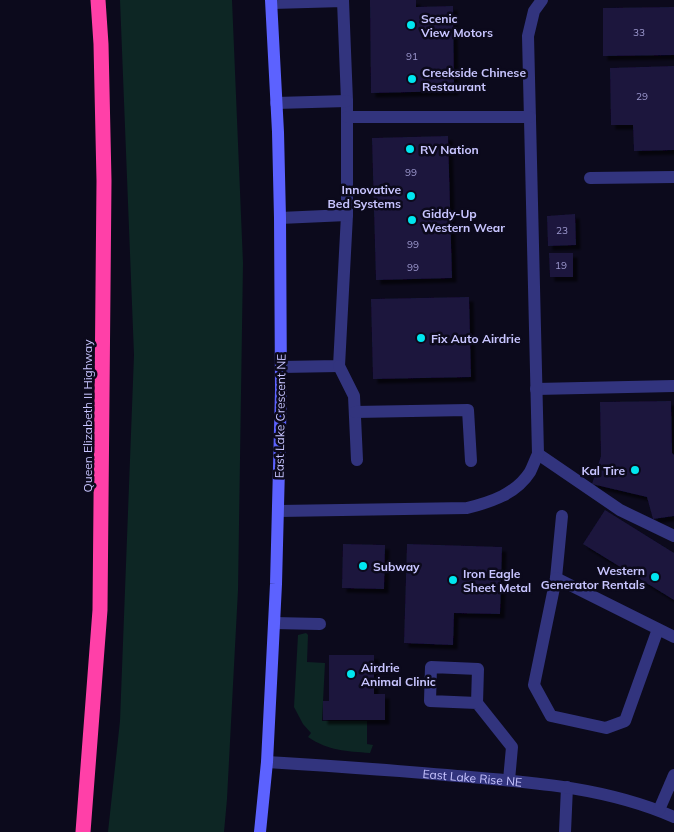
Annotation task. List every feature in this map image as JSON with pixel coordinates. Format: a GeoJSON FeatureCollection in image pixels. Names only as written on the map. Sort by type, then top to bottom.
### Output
{"type":"FeatureCollection","features":[{"type":"Feature","properties":{"kind":"highway","name":"Queen Elizabeth II Highway"},"geometry":{"type":"LineString","coordinates":[[84,832],[100,610],[104,182],[102,44],[98,0]]}},
{"type":"Feature","properties":{"kind":"street"},"geometry":{"type":"LineString","coordinates":[[279,511],[467,508],[492,501],[516,489],[530,472],[538,454],[528,36],[534,11],[542,0]]}},
{"type":"Feature","properties":{"kind":"street"},"geometry":{"type":"LineString","coordinates":[[272,2],[343,1],[347,101],[347,215],[339,366],[354,396],[357,460]]}},
{"type":"Feature","properties":{"kind":"street","name":"East Lake Crescent NE"},"geometry":{"type":"LineString","coordinates":[[260,832],[267,762],[274,623],[282,367],[280,218],[272,2]]}},
{"type":"Feature","properties":{"kind":"street"},"geometry":{"type":"LineString","coordinates":[[276,103],[347,101]]}},
{"type":"Feature","properties":{"kind":"street"},"geometry":{"type":"LineString","coordinates":[[347,118],[530,117]]}},
{"type":"Feature","properties":{"kind":"street"},"geometry":{"type":"LineString","coordinates":[[590,178],[674,177]]}},
{"type":"Feature","properties":{"kind":"street"},"geometry":{"type":"LineString","coordinates":[[280,218],[347,215]]}},
{"type":"Feature","properties":{"kind":"street"},"geometry":{"type":"LineString","coordinates":[[282,367],[339,366]]}},
{"type":"Feature","properties":{"kind":"street"},"geometry":{"type":"LineString","coordinates":[[536,389],[674,386]]}},
{"type":"Feature","properties":{"kind":"street"},"geometry":{"type":"LineString","coordinates":[[355,412],[468,410],[471,461]]}},
{"type":"Feature","properties":{"kind":"street"},"geometry":{"type":"LineString","coordinates":[[538,454],[620,510],[674,536]]}},
{"type":"Feature","properties":{"kind":"street"},"geometry":{"type":"LineString","coordinates":[[562,516],[556,578],[534,685],[551,716],[606,728],[625,721],[658,630]]}},
{"type":"Feature","properties":{"kind":"street"},"geometry":{"type":"LineString","coordinates":[[556,578],[674,638]]}},
{"type":"Feature","properties":{"kind":"street"},"geometry":{"type":"LineString","coordinates":[[274,623],[320,624]]}},
{"type":"Feature","properties":{"kind":"street"},"geometry":{"type":"LineString","coordinates":[[477,703],[430,701],[431,667],[478,669],[477,703],[512,747],[509,780]]}},
{"type":"Feature","properties":{"kind":"street","name":"East Lake Rise NE"},"geometry":{"type":"LineString","coordinates":[[267,762],[378,769],[567,787],[604,794],[659,810],[674,817]]}},
{"type":"Feature","properties":{"kind":"street"},"geometry":{"type":"LineString","coordinates":[[659,810],[674,775]]}},
{"type":"Feature","properties":{"kind":"street"},"geometry":{"type":"LineString","coordinates":[[565,832],[567,787]]}},
{"type":"Feature","properties":{"kind":"green space"},"geometry":{"type":"Polygon","coordinates":[[[120,0],[232,0],[243,263],[238,590],[224,832],[108,832],[120,721],[134,355],[120,0]]]}},
{"type":"Feature","properties":{"kind":"green space"},"geometry":{"type":"Polygon","coordinates":[[[306,633],[308,635],[307,662],[325,663],[322,721],[367,721],[367,744],[373,745],[370,753],[331,748],[308,737],[311,733],[303,724],[294,707],[298,635],[306,633]]]}},
{"type":"Feature","properties":{"kind":"building"},"geometry":{"type":"Polygon","coordinates":[[[370,0],[416,0],[416,7],[453,6],[454,91],[371,93],[370,0]]]}},
{"type":"Feature","properties":{"kind":"building"},"geometry":{"type":"Polygon","coordinates":[[[674,7],[674,55],[603,56],[603,8],[674,7]]]}},
{"type":"Feature","properties":{"kind":"building"},"geometry":{"type":"Polygon","coordinates":[[[674,66],[674,150],[634,151],[633,125],[611,125],[610,68],[674,66]]]}},
{"type":"Feature","properties":{"kind":"building"},"geometry":{"type":"Polygon","coordinates":[[[448,136],[452,278],[376,280],[372,138],[448,136]]]}},
{"type":"Feature","properties":{"kind":"building"},"geometry":{"type":"Polygon","coordinates":[[[575,214],[576,245],[548,246],[547,216],[575,214]]]}},
{"type":"Feature","properties":{"kind":"building"},"geometry":{"type":"Polygon","coordinates":[[[549,253],[573,253],[573,277],[550,277],[549,253]]]}},
{"type":"Feature","properties":{"kind":"building","name":"Fix Auto Airdrie"},"geometry":{"type":"Polygon","coordinates":[[[469,297],[471,377],[373,379],[371,299],[469,297]]]}},
{"type":"Feature","properties":{"kind":"building","name":"Kal Tire"},"geometry":{"type":"Polygon","coordinates":[[[671,401],[672,453],[674,455],[674,516],[653,519],[647,497],[592,484],[601,456],[600,402],[671,401]]]}},
{"type":"Feature","properties":{"kind":"building","name":"Western Generator Rentals"},"geometry":{"type":"Polygon","coordinates":[[[605,510],[674,553],[674,600],[583,544],[605,510]]]}},
{"type":"Feature","properties":{"kind":"building","name":"Subway"},"geometry":{"type":"Polygon","coordinates":[[[343,544],[385,545],[384,589],[342,588],[343,544]]]}},
{"type":"Feature","properties":{"kind":"building","name":"Iron Eagle Sheet Metal"},"geometry":{"type":"Polygon","coordinates":[[[407,544],[502,547],[500,614],[454,613],[453,645],[404,643],[407,544]]]}},
{"type":"Feature","properties":{"kind":"building","name":"Airdrie Animal Clinic"},"geometry":{"type":"Polygon","coordinates":[[[329,655],[374,655],[374,694],[385,694],[385,720],[323,720],[323,701],[329,701],[329,655]]]}},
{"type":"Feature","properties":{"kind":"place","name":"Scenic View Motors"},"geometry":{"type":"Point","coordinates":[411,25]}},
{"type":"Feature","properties":{"kind":"place","name":"Creekside Chinese Restaurant"},"geometry":{"type":"Point","coordinates":[412,79]}},
{"type":"Feature","properties":{"kind":"place","name":"RV Nation"},"geometry":{"type":"Point","coordinates":[410,149]}},
{"type":"Feature","properties":{"kind":"place","name":"Innovative Bed Systems"},"geometry":{"type":"Point","coordinates":[411,196]}},
{"type":"Feature","properties":{"kind":"place","name":"Giddy-Up Western Wear"},"geometry":{"type":"Point","coordinates":[412,220]}},
{"type":"Feature","properties":{"kind":"place","name":"Fix Auto Airdrie"},"geometry":{"type":"Point","coordinates":[421,338]}},
{"type":"Feature","properties":{"kind":"place","name":"Kal Tire"},"geometry":{"type":"Point","coordinates":[635,470]}},
{"type":"Feature","properties":{"kind":"place","name":"Subway"},"geometry":{"type":"Point","coordinates":[363,566]}},
{"type":"Feature","properties":{"kind":"place","name":"Western Generator Rentals"},"geometry":{"type":"Point","coordinates":[655,577]}},
{"type":"Feature","properties":{"kind":"place","name":"Iron Eagle Sheet Metal"},"geometry":{"type":"Point","coordinates":[453,580]}},
{"type":"Feature","properties":{"kind":"place","name":"Airdrie Animal Clinic"},"geometry":{"type":"Point","coordinates":[351,674]}}]}
